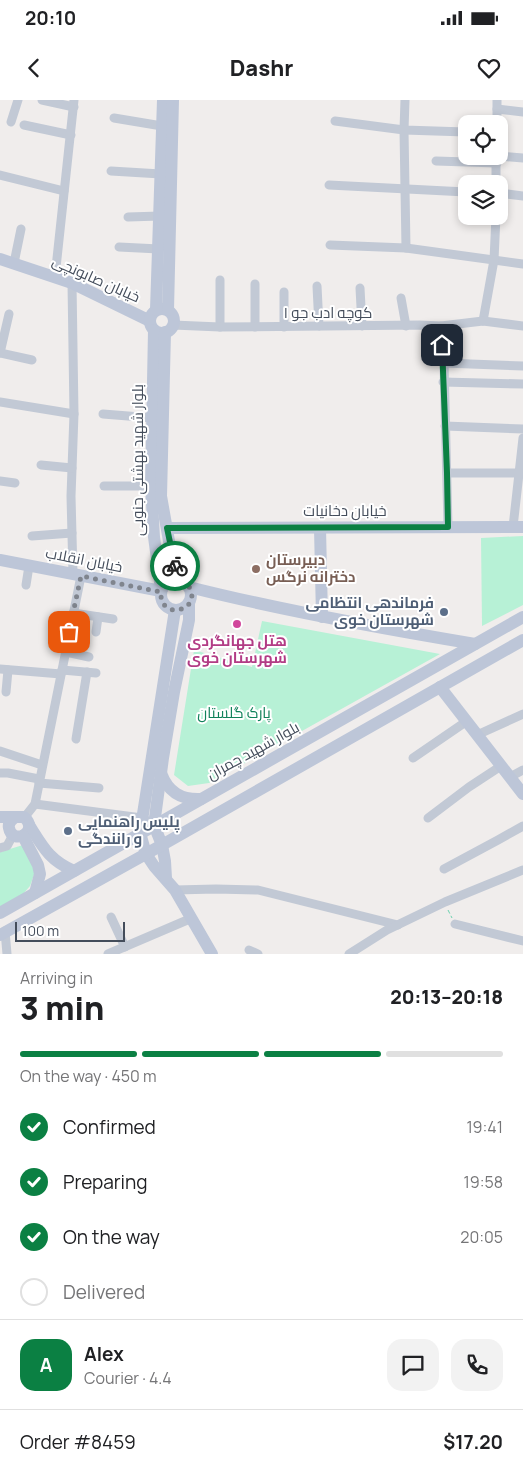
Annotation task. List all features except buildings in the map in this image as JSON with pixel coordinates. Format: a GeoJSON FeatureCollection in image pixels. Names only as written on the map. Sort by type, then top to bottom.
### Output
{"type":"FeatureCollection","features":[{"type":"Feature","properties":{"kind":"main road","name":"بلوار شهید بهشتی جنوبی"},"geometry":{"type":"LineString","coordinates":[[163,100],[159,249],[162,496],[172,558],[185,583]]}},
{"type":"Feature","properties":{"kind":"main road","name":"بلوار شهید بهشتی جنوبی"},"geometry":{"type":"LineString","coordinates":[[161,590],[154,537],[151,486],[153,418],[161,321],[173,100]]}},
{"type":"Feature","properties":{"kind":"main road","name":"خیابان صابونچی"},"geometry":{"type":"LineString","coordinates":[[0,259],[72,283],[161,321]]}},
{"type":"Feature","properties":{"kind":"main road","name":"خیابان دخانیات"},"geometry":{"type":"LineString","coordinates":[[167,528],[518,527]]}},
{"type":"Feature","properties":{"kind":"main road"},"geometry":{"type":"LineString","coordinates":[[320,528],[322,617]]}},
{"type":"Feature","properties":{"kind":"main road"},"geometry":{"type":"LineString","coordinates":[[157,560],[166,563],[170,562],[172,558]]}},
{"type":"Feature","properties":{"kind":"main road","name":"خیابان انقلاب"},"geometry":{"type":"LineString","coordinates":[[0,560],[161,590]]}},
{"type":"Feature","properties":{"kind":"main road"},"geometry":{"type":"LineString","coordinates":[[189,603],[183,609],[175,610],[165,606],[160,597],[161,590],[167,582],[176,579],[254,603],[374,628],[475,644]]}},
{"type":"Feature","properties":{"kind":"main road"},"geometry":{"type":"LineString","coordinates":[[166,878],[162,845],[154,825],[172,702],[189,620],[189,603],[192,595],[185,583]]}},
{"type":"Feature","properties":{"kind":"main road"},"geometry":{"type":"LineString","coordinates":[[175,610],[140,833],[146,854],[175,890],[212,954]]}},
{"type":"Feature","properties":{"kind":"main road","name":"بلوار شهید چمران"},"geometry":{"type":"LineString","coordinates":[[0,913],[523,617]]}},
{"type":"Feature","properties":{"kind":"main road"},"geometry":{"type":"LineString","coordinates":[[3,933],[523,640]]}},
{"type":"Feature","properties":{"kind":"main road"},"geometry":{"type":"LineString","coordinates":[[440,687],[523,794]]}},
{"type":"Feature","properties":{"kind":"main road"},"geometry":{"type":"LineString","coordinates":[[161,773],[168,787],[175,794],[185,798],[201,799]]}},
{"type":"Feature","properties":{"kind":"main road"},"geometry":{"type":"LineString","coordinates":[[0,817],[21,826],[60,865],[74,871]]}},
{"type":"Feature","properties":{"kind":"main road"},"geometry":{"type":"LineString","coordinates":[[21,826],[40,874],[35,893]]}},
{"type":"Feature","properties":{"kind":"street"},"geometry":{"type":"LineString","coordinates":[[11,122],[18,100]]}},
{"type":"Feature","properties":{"kind":"street"},"geometry":{"type":"LineString","coordinates":[[42,100],[74,103],[55,277]]}},
{"type":"Feature","properties":{"kind":"street"},"geometry":{"type":"LineString","coordinates":[[405,100],[406,248]]}},
{"type":"Feature","properties":{"kind":"street"},"geometry":{"type":"LineString","coordinates":[[497,104],[523,112]]}},
{"type":"Feature","properties":{"kind":"street"},"geometry":{"type":"LineString","coordinates":[[114,118],[162,126]]}},
{"type":"Feature","properties":{"kind":"street"},"geometry":{"type":"LineString","coordinates":[[335,121],[404,130],[458,132]]}},
{"type":"Feature","properties":{"kind":"street"},"geometry":{"type":"LineString","coordinates":[[24,125],[70,135]]}},
{"type":"Feature","properties":{"kind":"street"},"geometry":{"type":"LineString","coordinates":[[508,158],[523,158]]}},
{"type":"Feature","properties":{"kind":"street"},"geometry":{"type":"LineString","coordinates":[[436,161],[458,160]]}},
{"type":"Feature","properties":{"kind":"street"},"geometry":{"type":"LineString","coordinates":[[111,170],[161,174]]}},
{"type":"Feature","properties":{"kind":"street"},"geometry":{"type":"LineString","coordinates":[[0,175],[64,191]]}},
{"type":"Feature","properties":{"kind":"street"},"geometry":{"type":"LineString","coordinates":[[329,185],[458,191]]}},
{"type":"Feature","properties":{"kind":"street"},"geometry":{"type":"LineString","coordinates":[[508,194],[523,196]]}},
{"type":"Feature","properties":{"kind":"street"},"geometry":{"type":"LineString","coordinates":[[128,216],[160,216]]}},
{"type":"Feature","properties":{"kind":"street"},"geometry":{"type":"LineString","coordinates":[[483,321],[494,260],[496,225]]}},
{"type":"Feature","properties":{"kind":"street"},"geometry":{"type":"LineString","coordinates":[[14,264],[21,229]]}},
{"type":"Feature","properties":{"kind":"street"},"geometry":{"type":"LineString","coordinates":[[330,245],[406,248],[523,264]]}},
{"type":"Feature","properties":{"kind":"street"},"geometry":{"type":"LineString","coordinates":[[119,246],[159,249]]}},
{"type":"Feature","properties":{"kind":"street"},"geometry":{"type":"LineString","coordinates":[[220,280],[220,327]]}},
{"type":"Feature","properties":{"kind":"street"},"geometry":{"type":"LineString","coordinates":[[0,848],[7,846],[36,804],[42,765],[73,613],[77,575],[70,496],[74,414],[72,283]]}},
{"type":"Feature","properties":{"kind":"street"},"geometry":{"type":"LineString","coordinates":[[255,284],[255,327]]}},
{"type":"Feature","properties":{"kind":"street"},"geometry":{"type":"LineString","coordinates":[[317,286],[319,326]]}},
{"type":"Feature","properties":{"kind":"street"},"geometry":{"type":"LineString","coordinates":[[360,288],[362,326]]}},
{"type":"Feature","properties":{"kind":"street"},"geometry":{"type":"LineString","coordinates":[[284,292],[284,327]]}},
{"type":"Feature","properties":{"kind":"street"},"geometry":{"type":"LineString","coordinates":[[401,298],[406,326]]}},
{"type":"Feature","properties":{"kind":"street"},"geometry":{"type":"LineString","coordinates":[[9,314],[0,353],[32,360]]}},
{"type":"Feature","properties":{"kind":"street","name":"کوچه ادب جو ۱"},"geometry":{"type":"LineString","coordinates":[[161,321],[220,327],[441,326],[483,321],[523,326]]}},
{"type":"Feature","properties":{"kind":"street"},"geometry":{"type":"LineString","coordinates":[[441,326],[444,363],[448,527]]}},
{"type":"Feature","properties":{"kind":"street"},"geometry":{"type":"LineString","coordinates":[[444,363],[523,366]]}},
{"type":"Feature","properties":{"kind":"street"},"geometry":{"type":"LineString","coordinates":[[443,382],[523,384]]}},
{"type":"Feature","properties":{"kind":"street"},"geometry":{"type":"LineString","coordinates":[[0,402],[74,414]]}},
{"type":"Feature","properties":{"kind":"street"},"geometry":{"type":"LineString","coordinates":[[103,414],[153,418]]}},
{"type":"Feature","properties":{"kind":"street"},"geometry":{"type":"LineString","coordinates":[[445,426],[523,429]]}},
{"type":"Feature","properties":{"kind":"street"},"geometry":{"type":"LineString","coordinates":[[518,527],[523,438]]}},
{"type":"Feature","properties":{"kind":"street"},"geometry":{"type":"LineString","coordinates":[[41,465],[72,468]]}},
{"type":"Feature","properties":{"kind":"street"},"geometry":{"type":"LineString","coordinates":[[447,473],[521,473]]}},
{"type":"Feature","properties":{"kind":"street"},"geometry":{"type":"LineString","coordinates":[[0,481],[15,483]]}},
{"type":"Feature","properties":{"kind":"street"},"geometry":{"type":"LineString","coordinates":[[104,486],[151,486]]}},
{"type":"Feature","properties":{"kind":"street"},"geometry":{"type":"LineString","coordinates":[[32,536],[72,533]]}},
{"type":"Feature","properties":{"kind":"street"},"geometry":{"type":"LineString","coordinates":[[26,585],[29,566]]}},
{"type":"Feature","properties":{"kind":"street"},"geometry":{"type":"LineString","coordinates":[[73,613],[113,618]]}},
{"type":"Feature","properties":{"kind":"street"},"geometry":{"type":"LineString","coordinates":[[96,632],[98,617]]}},
{"type":"Feature","properties":{"kind":"street"},"geometry":{"type":"LineString","coordinates":[[66,652],[89,657]]}},
{"type":"Feature","properties":{"kind":"street"},"geometry":{"type":"LineString","coordinates":[[6,692],[4,670],[92,672],[76,739]]}},
{"type":"Feature","properties":{"kind":"street"},"geometry":{"type":"LineString","coordinates":[[477,735],[523,714]]}},
{"type":"Feature","properties":{"kind":"street"},"geometry":{"type":"LineString","coordinates":[[413,758],[467,721]]}},
{"type":"Feature","properties":{"kind":"street"},"geometry":{"type":"LineString","coordinates":[[0,751],[42,765]]}},
{"type":"Feature","properties":{"kind":"street"},"geometry":{"type":"LineString","coordinates":[[428,818],[502,766]]}},
{"type":"Feature","properties":{"kind":"street"},"geometry":{"type":"LineString","coordinates":[[510,778],[523,770]]}},
{"type":"Feature","properties":{"kind":"street"},"geometry":{"type":"LineString","coordinates":[[2,773],[39,781],[99,788]]}},
{"type":"Feature","properties":{"kind":"street"},"geometry":{"type":"LineString","coordinates":[[36,804],[142,818],[154,825]]}},
{"type":"Feature","properties":{"kind":"street"},"geometry":{"type":"LineString","coordinates":[[444,868],[523,826]]}},
{"type":"Feature","properties":{"kind":"street"},"geometry":{"type":"LineString","coordinates":[[350,954],[387,930],[445,902],[523,870]]}},
{"type":"Feature","properties":{"kind":"street"},"geometry":{"type":"LineString","coordinates":[[175,890],[258,890],[398,925]]}},
{"type":"Feature","properties":{"kind":"street"},"geometry":{"type":"LineString","coordinates":[[111,917],[126,947]]}},
{"type":"Feature","properties":{"kind":"street"},"geometry":{"type":"LineString","coordinates":[[108,954],[192,918]]}},
{"type":"Feature","properties":{"kind":"street"},"geometry":{"type":"LineString","coordinates":[[455,924],[523,942]]}},
{"type":"Feature","properties":{"kind":"street"},"geometry":{"type":"LineString","coordinates":[[3,933],[7,954]]}},
{"type":"Feature","properties":{"kind":"street"},"geometry":{"type":"LineString","coordinates":[[249,950],[258,954]]}},
{"type":"Feature","properties":{"kind":"path"},"geometry":{"type":"LineString","coordinates":[[445,902],[455,924]]}},
{"type":"Feature","properties":{"kind":"green space"},"geometry":{"type":"Polygon","coordinates":[[[523,536],[523,605],[482,626],[481,538],[523,536]]]}},
{"type":"Feature","properties":{"kind":"green space","name":"پارک گلستان"},"geometry":{"type":"Polygon","coordinates":[[[262,621],[440,654],[209,783],[188,786],[174,775],[194,650],[252,667],[262,621]]]}},
{"type":"Feature","properties":{"kind":"green space"},"geometry":{"type":"Polygon","coordinates":[[[23,845],[35,872],[30,886],[23,894],[0,907],[0,852],[23,845]]]}},
{"type":"Feature","properties":{"kind":"way so far"},"geometry":{"type":"LineString","coordinates":[[69,632],[81,576],[161,592],[160,597],[165,606],[170,609],[179,610],[189,603],[192,595],[187,584],[180,580],[175,566]]}},
{"type":"Feature","properties":{"kind":"place","name":"دبیرستان دخترانه نرگس"},"geometry":{"type":"Point","coordinates":[256,569]}},
{"type":"Feature","properties":{"kind":"place","name":"فرماندهی انتظامی شهرستان خوی"},"geometry":{"type":"Point","coordinates":[444,612]}},
{"type":"Feature","properties":{"kind":"place","name":"هتل جهانگردی شهرستان خوی"},"geometry":{"type":"Point","coordinates":[237,624]}},
{"type":"Feature","properties":{"kind":"place","name":"پلیس راهنمایی و رانندگی"},"geometry":{"type":"Point","coordinates":[68,831]}},
{"type":"Feature","properties":{"kind":"route"},"geometry":{"type":"LineString","coordinates":[[175,566],[167,528],[448,527],[442,345]]}}]}
